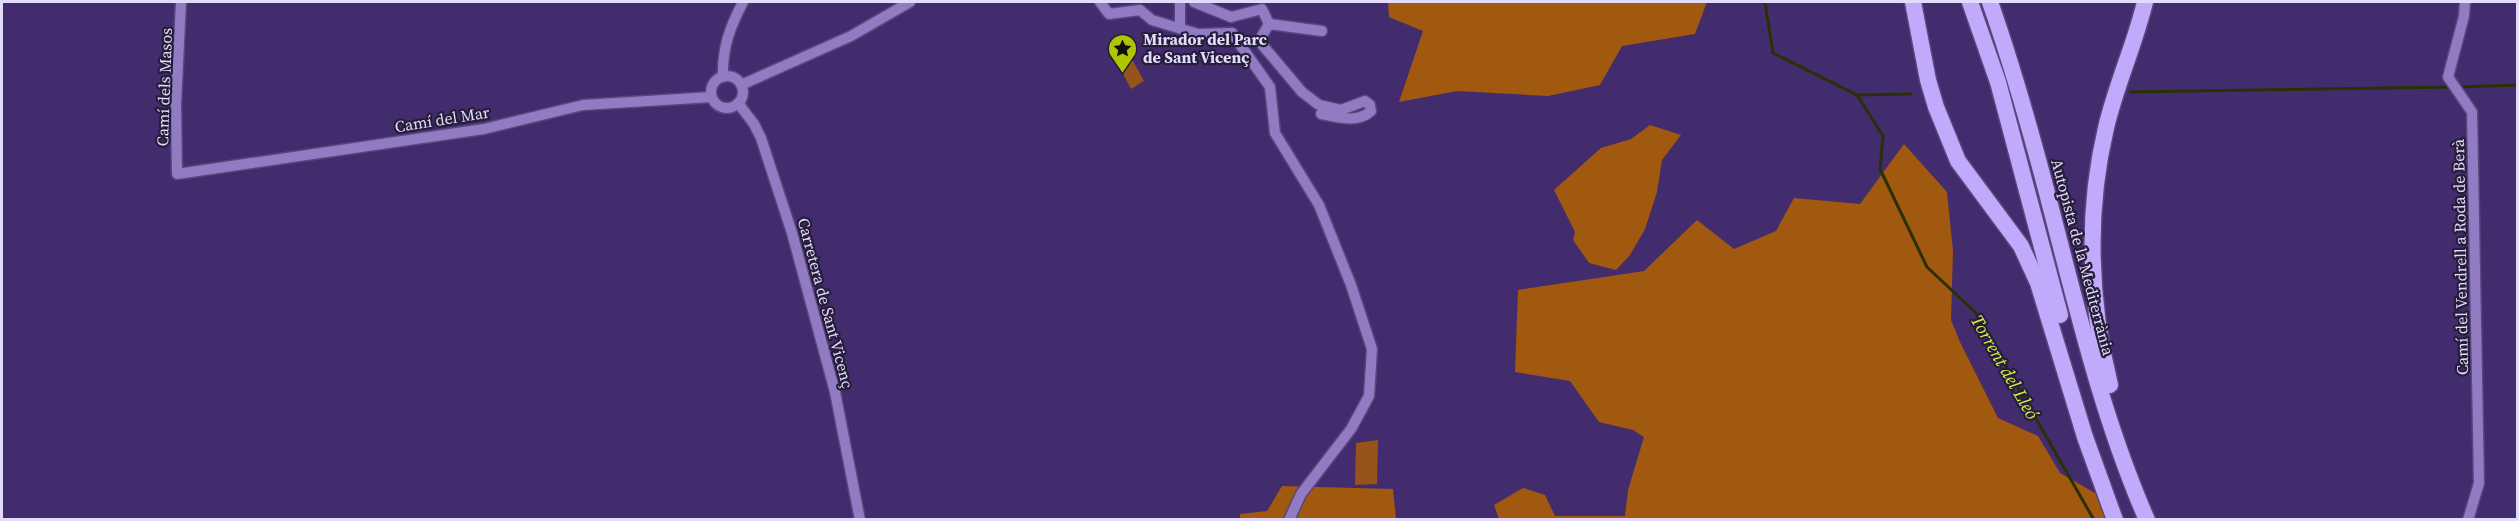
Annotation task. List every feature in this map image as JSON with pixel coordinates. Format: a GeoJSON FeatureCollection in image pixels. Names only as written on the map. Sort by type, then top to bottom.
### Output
{"type":"FeatureCollection","features":[{"type":"Feature","properties":{"kind":"highway"},"geometry":{"type":"LineString","coordinates":[[1913,2],[1928,80],[1936,107],[1958,161],[2021,246],[2038,283],[2085,437],[2115,519]]}},
{"type":"Feature","properties":{"kind":"highway"},"geometry":{"type":"LineString","coordinates":[[1970,2],[1998,82],[2080,389],[2126,519]]}},
{"type":"Feature","properties":{"kind":"highway","name":"Autopista de la Mediterrània"},"geometry":{"type":"LineString","coordinates":[[1990,2],[2035,147],[2101,391],[2135,491],[2148,519]]}},
{"type":"Feature","properties":{"kind":"highway"},"geometry":{"type":"LineString","coordinates":[[2145,2],[2106,128],[2096,185],[2093,258],[2096,312],[2105,365],[2148,519]]}},
{"type":"Feature","properties":{"kind":"street","name":"Camí dels Masos"},"geometry":{"type":"LineString","coordinates":[[177,174],[176,104],[181,2]]}},
{"type":"Feature","properties":{"kind":"street"},"geometry":{"type":"LineString","coordinates":[[723,77],[734,78],[741,85],[742,95],[738,103],[729,108],[718,105],[712,97],[712,87],[723,77],[724,48],[728,31],[743,2]]}},
{"type":"Feature","properties":{"kind":"street"},"geometry":{"type":"LineString","coordinates":[[741,85],[851,36],[910,2]]}},
{"type":"Feature","properties":{"kind":"street"},"geometry":{"type":"LineString","coordinates":[[1100,2],[1108,14],[1140,9],[1152,20],[1198,34],[1232,33]]}},
{"type":"Feature","properties":{"kind":"street"},"geometry":{"type":"LineString","coordinates":[[1180,2],[1180,28]]}},
{"type":"Feature","properties":{"kind":"street"},"geometry":{"type":"LineString","coordinates":[[1194,2],[1231,17],[1262,9],[1269,24]]}},
{"type":"Feature","properties":{"kind":"street","name":"Camí del Vendrell a Roda de Berà"},"geometry":{"type":"LineString","coordinates":[[2465,2],[2464,16],[2448,77],[2472,112],[2479,483],[2468,519]]}},
{"type":"Feature","properties":{"kind":"street"},"geometry":{"type":"LineString","coordinates":[[1231,17],[1232,33],[1270,87],[1275,133],[1319,206],[1351,285],[1372,349],[1369,396],[1351,429],[1301,494],[1288,519]]}},
{"type":"Feature","properties":{"kind":"street"},"geometry":{"type":"LineString","coordinates":[[1269,24],[1322,31]]}},
{"type":"Feature","properties":{"kind":"street"},"geometry":{"type":"LineString","coordinates":[[1269,24],[1259,41],[1302,92],[1326,108],[1341,110],[1365,101],[1370,105],[1371,111],[1365,117],[1349,119],[1321,114]]}},
{"type":"Feature","properties":{"kind":"street","name":"Camí del Mar"},"geometry":{"type":"LineString","coordinates":[[177,174],[484,129],[583,105],[712,97]]}},
{"type":"Feature","properties":{"kind":"street","name":"Carretera de Sant Vicenç"},"geometry":{"type":"LineString","coordinates":[[738,103],[754,124],[761,138],[792,233],[835,392],[860,519]]}},
{"type":"Feature","properties":{"kind":"shaded area"},"geometry":{"type":"Polygon","coordinates":[[[1388,2],[1707,2],[1695,34],[1622,46],[1600,85],[1548,96],[1457,91],[1399,102],[1423,31],[1389,17],[1388,2]]]}},
{"type":"Feature","properties":{"kind":"shaded area"},"geometry":{"type":"Polygon","coordinates":[[[1127,50],[1144,81],[1131,89],[1115,58],[1127,50]]]}},
{"type":"Feature","properties":{"kind":"shaded area"},"geometry":{"type":"Polygon","coordinates":[[[1650,125],[1681,135],[1662,160],[1657,192],[1645,229],[1630,255],[1616,270],[1589,263],[1573,240],[1575,232],[1554,190],[1601,148],[1631,139],[1650,125]]]}},
{"type":"Feature","properties":{"kind":"shaded area"},"geometry":{"type":"Polygon","coordinates":[[[1904,144],[1947,192],[1953,251],[1951,320],[1998,418],[2038,436],[2060,473],[2095,493],[2106,519],[1499,519],[1494,505],[1523,488],[1545,495],[1555,516],[1625,516],[1628,490],[1644,437],[1633,430],[1599,422],[1570,381],[1515,372],[1518,290],[1644,271],[1697,220],[1734,249],[1776,231],[1794,198],[1860,204],[1904,144]]]}},
{"type":"Feature","properties":{"kind":"shaded area"},"geometry":{"type":"Polygon","coordinates":[[[1378,440],[1377,484],[1355,485],[1356,443],[1378,440]]]}},
{"type":"Feature","properties":{"kind":"shaded area"},"geometry":{"type":"Polygon","coordinates":[[[1282,486],[1393,489],[1396,519],[1240,520],[1240,514],[1267,511],[1282,486]]]}},
{"type":"Feature","properties":{"kind":"waterway","name":"Torrent del Lleó"},"geometry":{"type":"LineString","coordinates":[[1765,2],[1773,53],[1857,95],[1883,136],[1880,169],[1927,267],[1975,312],[2094,520]]}},
{"type":"Feature","properties":{"kind":"waterway"},"geometry":{"type":"LineString","coordinates":[[2459,87],[2518,85]]}},
{"type":"Feature","properties":{"kind":"waterway"},"geometry":{"type":"LineString","coordinates":[[2130,92],[2453,87]]}},
{"type":"Feature","properties":{"kind":"waterway"},"geometry":{"type":"LineString","coordinates":[[1857,95],[1911,94]]}},
{"type":"Feature","properties":{"kind":"place","name":"Mirador del Parc de Sant Vicenç"},"geometry":{"type":"Point","coordinates":[1122,74]}}]}
